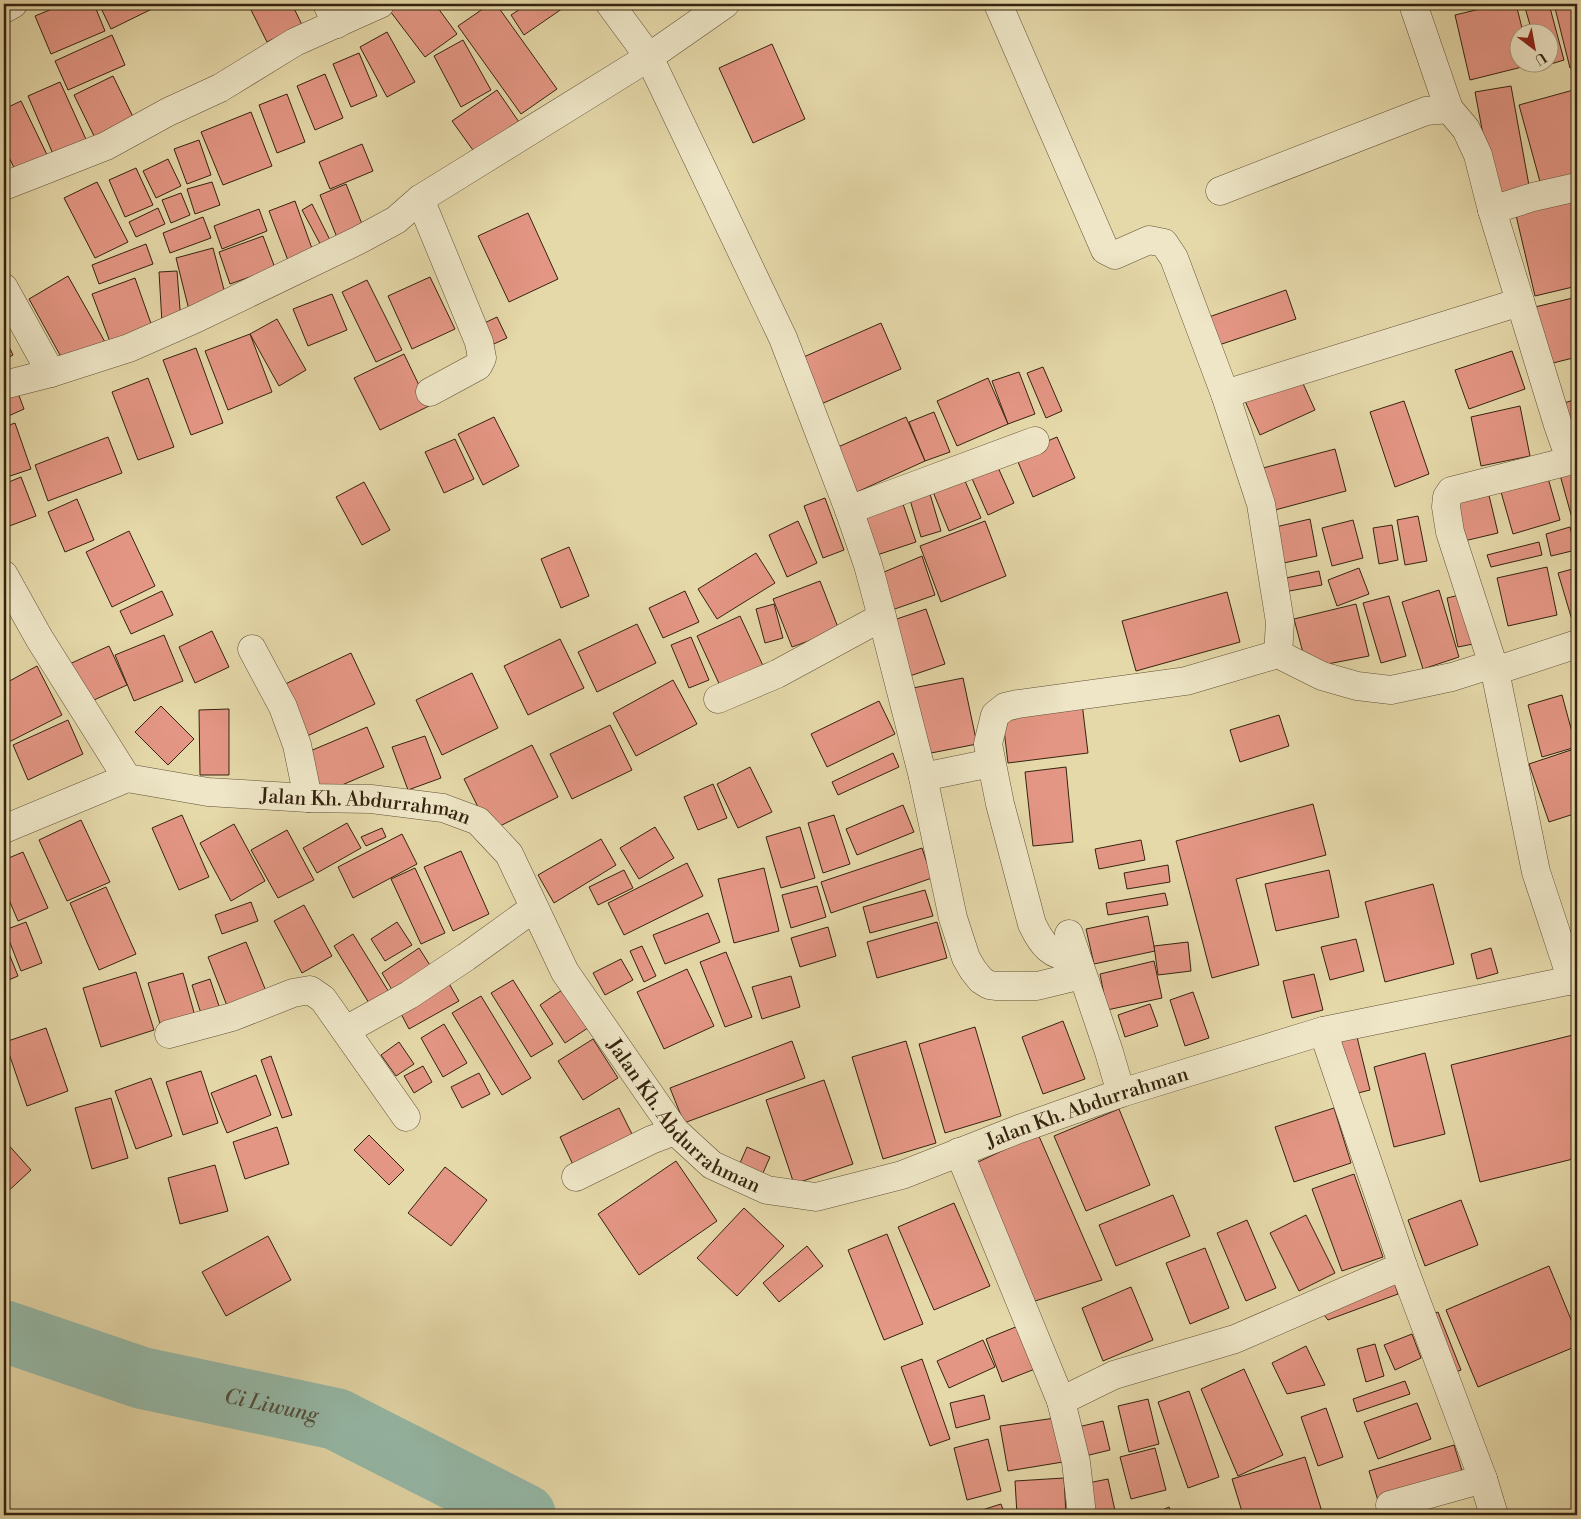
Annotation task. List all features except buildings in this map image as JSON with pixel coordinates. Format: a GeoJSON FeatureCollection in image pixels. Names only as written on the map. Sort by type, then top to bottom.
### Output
{"type":"FeatureCollection","features":[{"type":"Feature","properties":{"kind":"street"},"geometry":{"type":"LineString","coordinates":[[4,8],[13,4]]}},
{"type":"Feature","properties":{"kind":"street"},"geometry":{"type":"LineString","coordinates":[[4,186],[106,146],[168,112],[220,88],[296,42],[332,14],[380,4]]}},
{"type":"Feature","properties":{"kind":"street"},"geometry":{"type":"LineString","coordinates":[[610,4],[649,57],[783,338],[849,510],[868,565],[882,617],[923,777],[953,918],[966,958],[981,980],[989,985],[1037,986],[1076,956]]}},
{"type":"Feature","properties":{"kind":"street"},"geometry":{"type":"LineString","coordinates":[[4,385],[51,373],[129,348],[359,240],[396,220],[420,199],[649,57],[725,4]]}},
{"type":"Feature","properties":{"kind":"street"},"geometry":{"type":"LineString","coordinates":[[998,4],[1105,250],[1115,255],[1149,240],[1164,243],[1174,258],[1225,394],[1264,518],[1280,622],[1278,654]]}},
{"type":"Feature","properties":{"kind":"street"},"geometry":{"type":"LineString","coordinates":[[1413,4],[1449,109],[1466,129],[1478,155],[1492,210],[1562,438],[1565,444],[1577,454]]}},
{"type":"Feature","properties":{"kind":"street"},"geometry":{"type":"LineString","coordinates":[[1220,191],[1426,111],[1449,109]]}},
{"type":"Feature","properties":{"kind":"street"},"geometry":{"type":"LineString","coordinates":[[1492,210],[1533,197],[1577,187]]}},
{"type":"Feature","properties":{"kind":"street"},"geometry":{"type":"LineString","coordinates":[[420,199],[479,342],[482,358],[478,366],[430,392]]}},
{"type":"Feature","properties":{"kind":"street"},"geometry":{"type":"LineString","coordinates":[[4,288],[51,373]]}},
{"type":"Feature","properties":{"kind":"street"},"geometry":{"type":"LineString","coordinates":[[1225,394],[1520,302]]}},
{"type":"Feature","properties":{"kind":"street"},"geometry":{"type":"LineString","coordinates":[[849,510],[1035,441]]}},
{"type":"Feature","properties":{"kind":"street"},"geometry":{"type":"LineString","coordinates":[[1575,980],[1536,872],[1494,668],[1450,532],[1446,497],[1451,491],[1577,459]]}},
{"type":"Feature","properties":{"kind":"street"},"geometry":{"type":"LineString","coordinates":[[4,575],[39,638],[127,778],[4,829]]}},
{"type":"Feature","properties":{"kind":"street"},"geometry":{"type":"LineString","coordinates":[[718,699],[777,674],[882,617]]}},
{"type":"Feature","properties":{"kind":"street"},"geometry":{"type":"LineString","coordinates":[[1076,956],[1064,958],[1052,952],[1040,940],[1032,924],[1000,804],[988,744],[995,714],[1005,707],[1186,681],[1278,654],[1322,676],[1357,686],[1391,690],[1494,668],[1577,644]]}},
{"type":"Feature","properties":{"kind":"street"},"geometry":{"type":"LineString","coordinates":[[252,649],[283,707],[297,745],[308,798]]}},
{"type":"Feature","properties":{"kind":"street"},"geometry":{"type":"LineString","coordinates":[[923,777],[991,763]]}},
{"type":"Feature","properties":{"kind":"street","name":"Jalan Kh. Abdurrahman"},"geometry":{"type":"LineString","coordinates":[[127,778],[208,792],[308,798],[371,799],[443,808],[478,821],[509,854],[565,972],[675,1131],[712,1165],[767,1190],[816,1197],[902,1175],[959,1152],[1121,1093],[1323,1031],[1575,980]]}},
{"type":"Feature","properties":{"kind":"street"},"geometry":{"type":"LineString","coordinates":[[346,1030],[409,994],[466,957],[534,908]]}},
{"type":"Feature","properties":{"kind":"street"},"geometry":{"type":"LineString","coordinates":[[1076,956],[1121,1093]]}},
{"type":"Feature","properties":{"kind":"street"},"geometry":{"type":"LineString","coordinates":[[169,1034],[232,1017],[293,993],[310,990],[323,999],[406,1117]]}},
{"type":"Feature","properties":{"kind":"street"},"geometry":{"type":"LineString","coordinates":[[1323,1031],[1403,1266],[1483,1478],[1494,1515]]}},
{"type":"Feature","properties":{"kind":"street"},"geometry":{"type":"LineString","coordinates":[[576,1177],[651,1140],[675,1131]]}},
{"type":"Feature","properties":{"kind":"street"},"geometry":{"type":"LineString","coordinates":[[959,1152],[1061,1400],[1076,1462],[1082,1515]]}},
{"type":"Feature","properties":{"kind":"street"},"geometry":{"type":"LineString","coordinates":[[1061,1400],[1114,1375],[1235,1338],[1403,1266]]}},
{"type":"Feature","properties":{"kind":"street"},"geometry":{"type":"LineString","coordinates":[[1390,1505],[1483,1478]]}},
{"type":"Feature","properties":{"kind":"waterway","name":"Ci Liwung"},"geometry":{"type":"LineString","coordinates":[[4,1331],[142,1378],[336,1419],[525,1515]]}}]}
